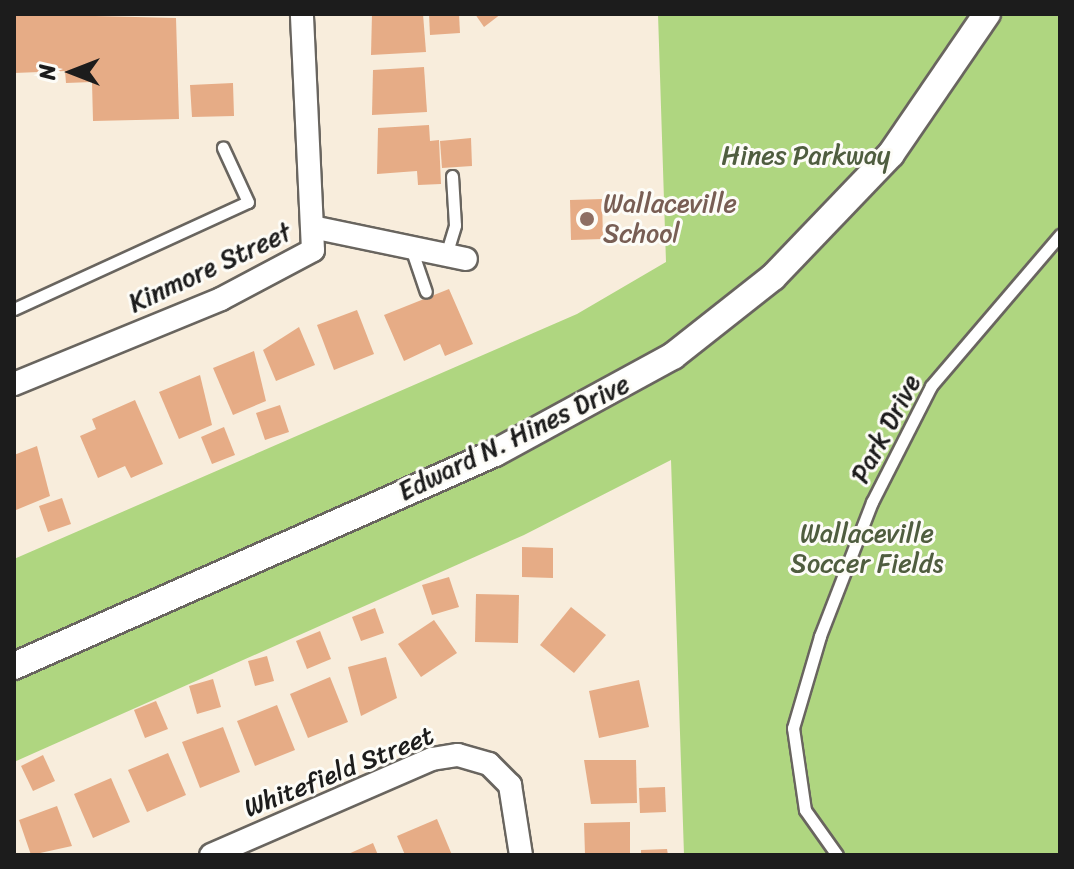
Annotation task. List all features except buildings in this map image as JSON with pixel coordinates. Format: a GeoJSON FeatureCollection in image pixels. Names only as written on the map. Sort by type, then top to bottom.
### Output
{"type":"FeatureCollection","features":[{"type":"Feature","properties":{"kind":"street"},"geometry":{"type":"LineString","coordinates":[[302,14],[317,228]]}},
{"type":"Feature","properties":{"kind":"street","name":"Edward N. Hines Drive"},"geometry":{"type":"LineString","coordinates":[[14,666],[495,453],[673,356],[773,277],[891,154],[987,14]]}},
{"type":"Feature","properties":{"kind":"street","name":"Kinmore Street"},"geometry":{"type":"LineString","coordinates":[[14,384],[304,259],[317,228],[456,257]]}},
{"type":"Feature","properties":{"kind":"street","name":"Whitefield Street"},"geometry":{"type":"LineString","coordinates":[[211,855],[432,759],[458,755],[489,764],[516,798],[521,855]]}},
{"type":"Feature","properties":{"kind":"lane"},"geometry":{"type":"LineString","coordinates":[[14,309],[248,202],[223,148]]}},
{"type":"Feature","properties":{"kind":"lane"},"geometry":{"type":"LineString","coordinates":[[452,176],[456,257]]}},
{"type":"Feature","properties":{"kind":"lane","name":"Park Drive"},"geometry":{"type":"LineString","coordinates":[[837,855],[805,810],[793,728],[820,636],[872,502],[931,386],[1060,235]]}},
{"type":"Feature","properties":{"kind":"lane"},"geometry":{"type":"LineString","coordinates":[[411,248],[426,292]]}},
{"type":"Feature","properties":{"kind":"green space"},"geometry":{"type":"Polygon","coordinates":[[[658,14],[1060,14],[1060,855],[684,855],[671,460],[524,535],[14,762],[14,559],[577,314],[666,262],[658,14]]]}},
{"type":"Feature","properties":{"kind":"place","name":"Wallaceville School"},"geometry":{"type":"Point","coordinates":[587,219]}},
{"type":"Feature","properties":{"kind":"park label","name":"Hines Parkway"},"geometry":{"type":"Point","coordinates":[806,156]}},
{"type":"Feature","properties":{"kind":"park label","name":"Wallaceville Soccer Fields"},"geometry":{"type":"Point","coordinates":[867,549]}}]}
